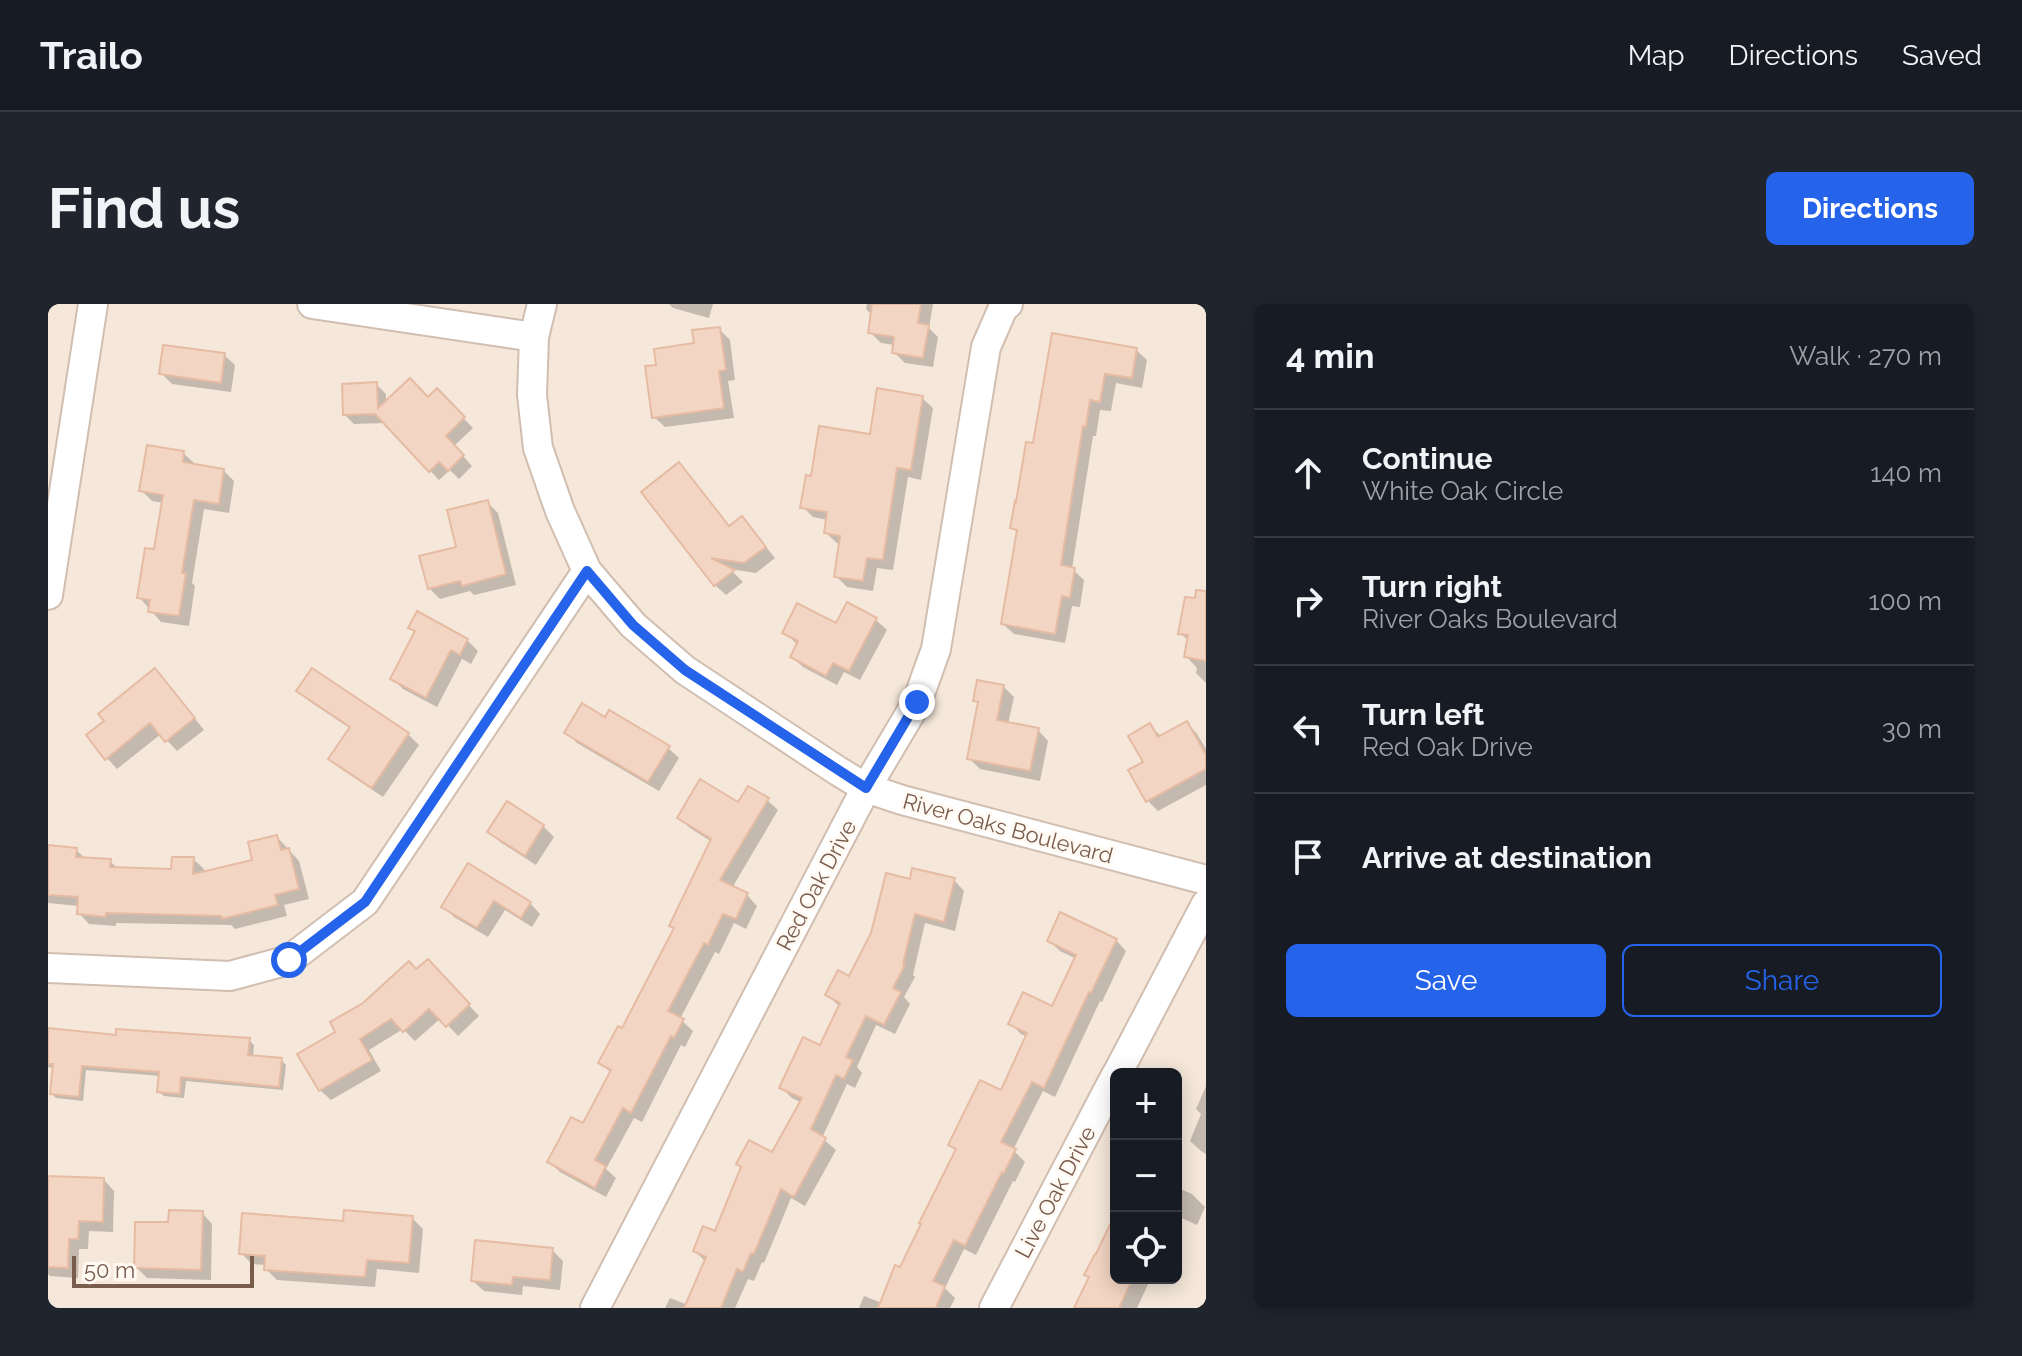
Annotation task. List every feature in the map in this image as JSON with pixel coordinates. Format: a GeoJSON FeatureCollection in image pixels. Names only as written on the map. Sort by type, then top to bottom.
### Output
{"type":"FeatureCollection","features":[{"type":"Feature","properties":{"kind":"street"},"geometry":{"type":"LineString","coordinates":[[48,595],[93,304]]}},
{"type":"Feature","properties":{"kind":"street"},"geometry":{"type":"LineString","coordinates":[[312,304],[534,337]]}},
{"type":"Feature","properties":{"kind":"street","name":"River Oaks Boulevard"},"geometry":{"type":"LineString","coordinates":[[542,304],[534,337],[532,395],[538,448],[560,511],[587,571],[633,625],[685,670],[866,788],[1206,880]]}},
{"type":"Feature","properties":{"kind":"street","name":"Red Oak Drive"},"geometry":{"type":"LineString","coordinates":[[595,1308],[866,788],[917,702],[936,649],[986,347],[1003,308],[1008,304]]}},
{"type":"Feature","properties":{"kind":"street"},"geometry":{"type":"LineString","coordinates":[[48,968],[230,976],[289,960],[365,902],[587,571]]}},
{"type":"Feature","properties":{"kind":"street","name":"Live Oak Drive"},"geometry":{"type":"LineString","coordinates":[[1119,1068],[1206,904]]}},
{"type":"Feature","properties":{"kind":"street","name":"Live Oak Drive"},"geometry":{"type":"LineString","coordinates":[[994,1308],[1110,1086]]}},
{"type":"Feature","properties":{"kind":"shaded area"},"geometry":{"type":"Polygon","coordinates":[[[48,304],[1206,304],[1206,1308],[48,1308],[48,304]]]}},
{"type":"Feature","properties":{"kind":"building"},"geometry":{"type":"Polygon","coordinates":[[[872,304],[921,304],[918,323],[929,325],[923,358],[892,353],[894,337],[868,333],[872,304]]]}},
{"type":"Feature","properties":{"kind":"building"},"geometry":{"type":"Polygon","coordinates":[[[720,327],[726,370],[719,371],[724,408],[652,418],[645,366],[656,365],[654,349],[694,343],[692,330],[720,327]]]}},
{"type":"Feature","properties":{"kind":"building"},"geometry":{"type":"Polygon","coordinates":[[[1052,333],[1137,348],[1132,378],[1105,374],[1100,402],[1090,400],[1061,565],[1075,568],[1070,598],[1062,596],[1055,634],[1001,624],[1017,530],[1010,528],[1026,442],[1033,443],[1052,333]]]}},
{"type":"Feature","properties":{"kind":"building"},"geometry":{"type":"Polygon","coordinates":[[[163,345],[225,353],[221,383],[159,374],[163,345]]]}},
{"type":"Feature","properties":{"kind":"building"},"geometry":{"type":"Polygon","coordinates":[[[410,378],[428,397],[437,388],[465,417],[446,436],[464,455],[448,471],[439,462],[429,472],[375,414],[343,415],[342,384],[377,382],[378,408],[410,378]]]}},
{"type":"Feature","properties":{"kind":"building"},"geometry":{"type":"Polygon","coordinates":[[[877,388],[923,396],[911,470],[897,468],[883,560],[867,558],[863,581],[834,577],[840,536],[824,533],[827,512],[800,508],[806,475],[811,476],[819,426],[870,434],[877,388]]]}},
{"type":"Feature","properties":{"kind":"building"},"geometry":{"type":"Polygon","coordinates":[[[147,445],[184,451],[183,462],[224,469],[219,504],[194,500],[182,573],[186,573],[179,616],[148,612],[150,600],[137,598],[145,548],[154,549],[163,495],[139,491],[147,445]]]}},
{"type":"Feature","properties":{"kind":"building"},"geometry":{"type":"Polygon","coordinates":[[[679,462],[729,526],[742,516],[766,547],[744,563],[711,558],[735,570],[714,586],[641,492],[679,462]]]}},
{"type":"Feature","properties":{"kind":"building"},"geometry":{"type":"Polygon","coordinates":[[[488,500],[506,574],[462,586],[460,581],[428,589],[419,556],[456,547],[447,510],[488,500]]]}},
{"type":"Feature","properties":{"kind":"building"},"geometry":{"type":"Polygon","coordinates":[[[1196,590],[1206,591],[1206,661],[1184,657],[1188,635],[1178,634],[1185,597],[1195,598],[1196,590]]]}},
{"type":"Feature","properties":{"kind":"building"},"geometry":{"type":"Polygon","coordinates":[[[847,602],[877,618],[849,671],[833,663],[826,676],[790,657],[798,641],[782,633],[797,603],[836,623],[847,602]]]}},
{"type":"Feature","properties":{"kind":"building"},"geometry":{"type":"Polygon","coordinates":[[[417,611],[468,639],[460,655],[451,650],[426,698],[390,679],[415,631],[408,628],[417,611]]]}},
{"type":"Feature","properties":{"kind":"building"},"geometry":{"type":"Polygon","coordinates":[[[155,668],[195,718],[165,742],[150,723],[105,760],[86,735],[104,721],[98,714],[155,668]]]}},
{"type":"Feature","properties":{"kind":"building"},"geometry":{"type":"Polygon","coordinates":[[[312,668],[409,733],[372,788],[328,759],[350,727],[296,691],[312,668]]]}},
{"type":"Feature","properties":{"kind":"building"},"geometry":{"type":"Polygon","coordinates":[[[977,680],[1004,685],[997,720],[1039,728],[1030,771],[967,759],[978,702],[973,701],[977,680]]]}},
{"type":"Feature","properties":{"kind":"building"},"geometry":{"type":"Polygon","coordinates":[[[582,703],[605,717],[609,710],[670,746],[648,782],[564,733],[582,703]]]}},
{"type":"Feature","properties":{"kind":"building"},"geometry":{"type":"Polygon","coordinates":[[[1187,721],[1206,755],[1206,769],[1146,802],[1128,770],[1143,762],[1128,736],[1150,723],[1158,737],[1187,721]]]}},
{"type":"Feature","properties":{"kind":"building"},"geometry":{"type":"Polygon","coordinates":[[[700,779],[738,802],[748,786],[769,798],[720,880],[748,893],[736,919],[723,914],[668,1011],[684,1019],[674,1038],[671,1036],[631,1113],[623,1108],[595,1160],[606,1166],[595,1188],[547,1162],[571,1117],[583,1123],[611,1070],[598,1063],[618,1026],[622,1028],[674,928],[669,926],[711,839],[677,818],[700,779]]]}},
{"type":"Feature","properties":{"kind":"building"},"geometry":{"type":"Polygon","coordinates":[[[507,801],[544,825],[525,856],[487,832],[507,801]]]}},
{"type":"Feature","properties":{"kind":"building"},"geometry":{"type":"Polygon","coordinates":[[[277,835],[281,850],[289,848],[299,889],[275,895],[278,905],[222,919],[221,916],[106,913],[106,917],[77,914],[78,897],[48,895],[48,845],[77,848],[76,857],[111,859],[110,867],[171,869],[172,857],[194,857],[193,874],[252,860],[248,842],[277,835]]]}},
{"type":"Feature","properties":{"kind":"building"},"geometry":{"type":"Polygon","coordinates":[[[468,863],[531,902],[521,918],[494,901],[477,928],[441,907],[468,863]]]}},
{"type":"Feature","properties":{"kind":"building"},"geometry":{"type":"Polygon","coordinates":[[[912,868],[955,878],[944,922],[915,914],[905,965],[893,988],[901,992],[884,1025],[866,1016],[846,1057],[853,1060],[844,1079],[836,1075],[811,1129],[826,1138],[794,1197],[781,1189],[754,1254],[751,1253],[743,1272],[737,1269],[721,1308],[684,1308],[706,1257],[693,1251],[703,1226],[715,1231],[741,1167],[736,1164],[749,1140],[772,1152],[802,1098],[779,1088],[803,1037],[820,1045],[840,1003],[825,995],[838,970],[849,976],[871,933],[886,873],[910,879],[912,868]]]}},
{"type":"Feature","properties":{"kind":"building"},"geometry":{"type":"Polygon","coordinates":[[[1060,912],[1117,939],[1044,1088],[1032,1082],[1001,1142],[1016,1149],[965,1246],[954,1240],[933,1281],[945,1286],[936,1308],[878,1308],[895,1265],[900,1267],[956,1149],[948,1145],[980,1080],[1001,1090],[1027,1033],[1008,1024],[1023,992],[1052,1006],[1076,955],[1047,941],[1060,912]]]}},
{"type":"Feature","properties":{"kind":"building"},"geometry":{"type":"Polygon","coordinates":[[[428,959],[470,1004],[446,1027],[429,1009],[403,1032],[391,1019],[360,1039],[372,1060],[319,1091],[297,1054],[335,1032],[330,1022],[363,1003],[409,961],[416,969],[428,959]]]}},
{"type":"Feature","properties":{"kind":"building"},"geometry":{"type":"Polygon","coordinates":[[[48,1028],[116,1035],[116,1029],[250,1038],[248,1055],[282,1058],[279,1087],[181,1077],[180,1094],[157,1092],[159,1072],[82,1066],[79,1097],[50,1094],[53,1064],[48,1064],[48,1028]]]}},
{"type":"Feature","properties":{"kind":"building"},"geometry":{"type":"Polygon","coordinates":[[[48,1176],[104,1178],[103,1222],[79,1221],[78,1239],[69,1239],[68,1268],[48,1267],[48,1176]]]}},
{"type":"Feature","properties":{"kind":"building"},"geometry":{"type":"Polygon","coordinates":[[[169,1210],[203,1211],[201,1270],[134,1268],[135,1222],[168,1222],[169,1210]]]}},
{"type":"Feature","properties":{"kind":"building"},"geometry":{"type":"Polygon","coordinates":[[[344,1210],[413,1216],[409,1263],[367,1260],[365,1277],[264,1270],[265,1256],[239,1254],[242,1213],[343,1221],[344,1210]]]}},
{"type":"Feature","properties":{"kind":"building"},"geometry":{"type":"Polygon","coordinates":[[[1110,1225],[1110,1284],[1130,1284],[1119,1308],[1074,1308],[1089,1277],[1084,1275],[1110,1225]]]}},
{"type":"Feature","properties":{"kind":"building"},"geometry":{"type":"Polygon","coordinates":[[[475,1240],[553,1248],[550,1280],[513,1277],[512,1285],[471,1281],[475,1240]]]}},
{"type":"Feature","properties":{"kind":"route"},"geometry":{"type":"LineString","coordinates":[[289,960],[365,902],[587,571],[633,625],[685,670],[866,788],[917,702]]}}]}
